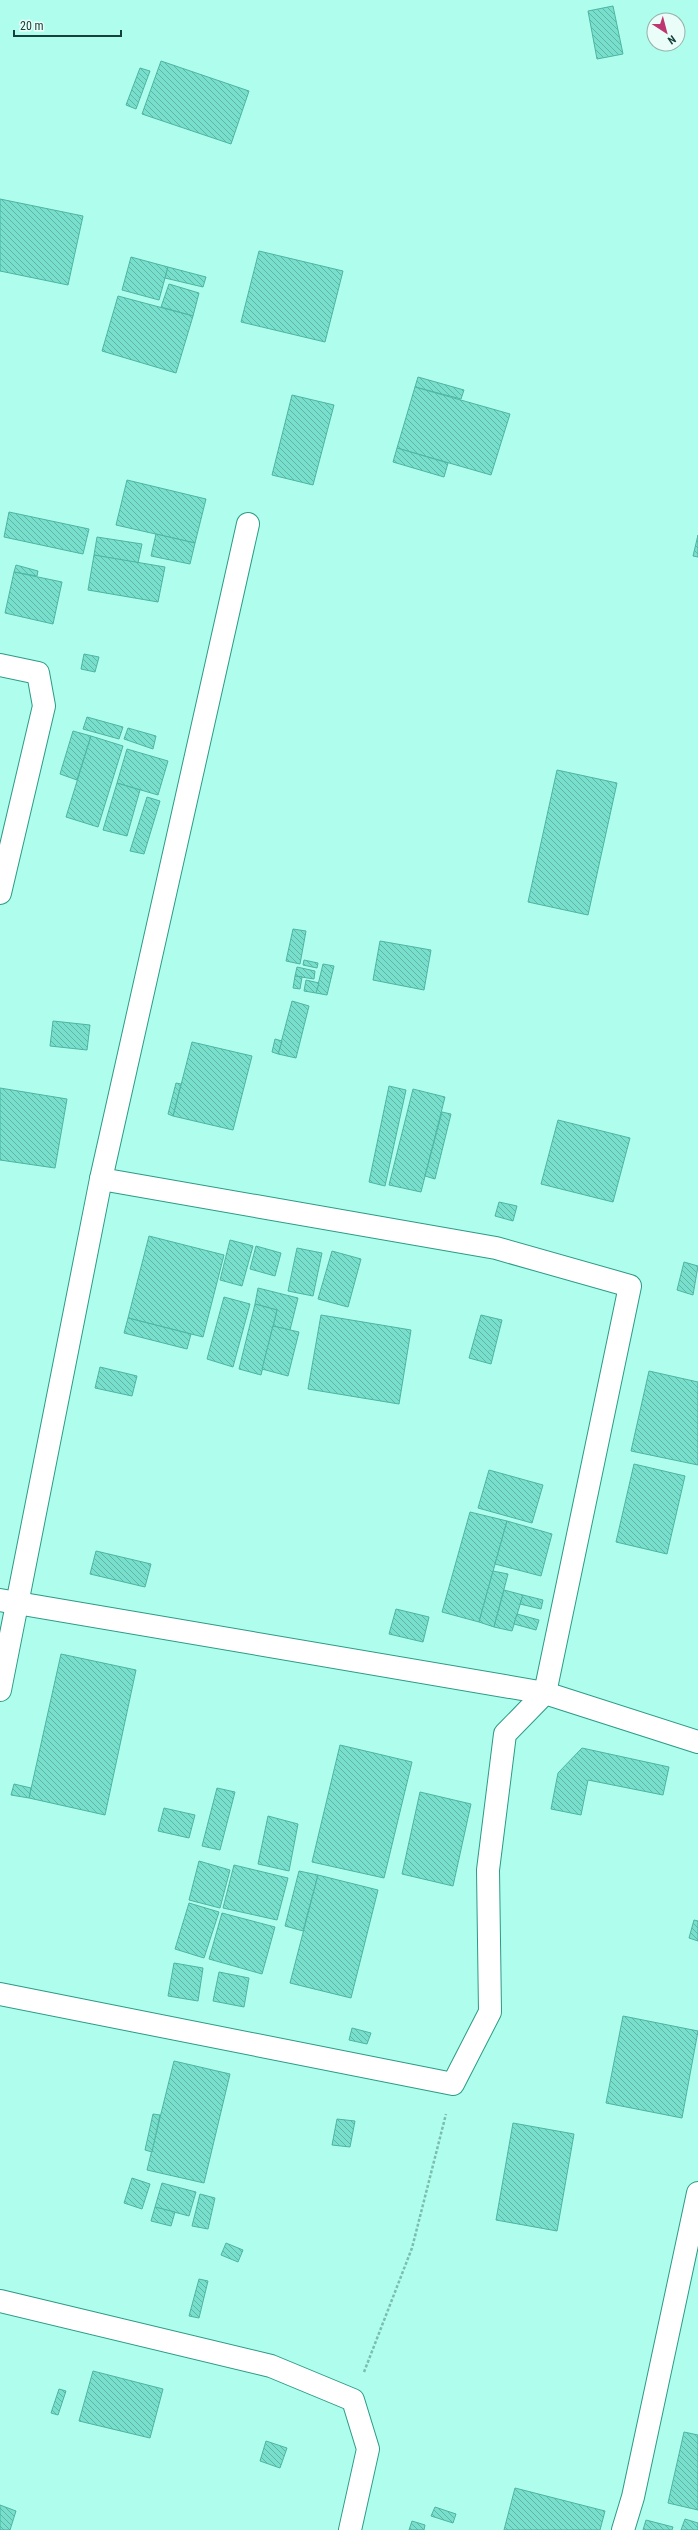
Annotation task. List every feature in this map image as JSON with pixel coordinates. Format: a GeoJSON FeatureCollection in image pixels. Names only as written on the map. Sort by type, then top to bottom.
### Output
{"type":"FeatureCollection","features":[{"type":"Feature","properties":{"kind":"street"},"geometry":{"type":"LineString","coordinates":[[0,1690],[9,1602],[101,1178],[248,524]]}},
{"type":"Feature","properties":{"kind":"street"},"geometry":{"type":"LineString","coordinates":[[0,665],[38,674],[44,706],[0,893]]}},
{"type":"Feature","properties":{"kind":"street"},"geometry":{"type":"LineString","coordinates":[[0,1994],[453,2084],[490,2012],[488,1870],[505,1734],[545,1693],[630,1286],[496,1248],[101,1178]]}},
{"type":"Feature","properties":{"kind":"street"},"geometry":{"type":"LineString","coordinates":[[9,1602],[545,1693],[698,1742]]}},
{"type":"Feature","properties":{"kind":"street"},"geometry":{"type":"LineString","coordinates":[[623,2530],[633,2497],[698,2192]]}},
{"type":"Feature","properties":{"kind":"street"},"geometry":{"type":"LineString","coordinates":[[0,2301],[271,2366],[353,2400],[368,2449],[350,2530]]}},
{"type":"Feature","properties":{"kind":"path"},"geometry":{"type":"LineString","coordinates":[[353,2400],[412,2248],[453,2084]]}},
{"type":"Feature","properties":{"kind":"building"},"geometry":{"type":"Polygon","coordinates":[[[613,6],[623,54],[597,59],[588,11],[613,6]]]}},
{"type":"Feature","properties":{"kind":"building"},"geometry":{"type":"Polygon","coordinates":[[[161,61],[249,91],[231,144],[142,114],[161,61]]]}},
{"type":"Feature","properties":{"kind":"building"},"geometry":{"type":"Polygon","coordinates":[[[140,68],[150,71],[136,109],[126,105],[140,68]]]}},
{"type":"Feature","properties":{"kind":"building"},"geometry":{"type":"Polygon","coordinates":[[[0,199],[83,216],[68,285],[0,271],[0,199]]]}},
{"type":"Feature","properties":{"kind":"building"},"geometry":{"type":"Polygon","coordinates":[[[259,251],[343,271],[325,342],[241,322],[259,251]]]}},
{"type":"Feature","properties":{"kind":"building"},"geometry":{"type":"Polygon","coordinates":[[[131,257],[168,267],[159,300],[122,290],[131,257]]]}},
{"type":"Feature","properties":{"kind":"building"},"geometry":{"type":"Polygon","coordinates":[[[168,267],[206,277],[203,287],[165,278],[168,267]]]}},
{"type":"Feature","properties":{"kind":"building"},"geometry":{"type":"Polygon","coordinates":[[[169,284],[199,293],[193,316],[161,307],[169,284]]]}},
{"type":"Feature","properties":{"kind":"building"},"geometry":{"type":"Polygon","coordinates":[[[118,296],[193,316],[176,373],[102,351],[118,296]]]}},
{"type":"Feature","properties":{"kind":"building"},"geometry":{"type":"Polygon","coordinates":[[[418,377],[464,390],[461,399],[415,387],[418,377]]]}},
{"type":"Feature","properties":{"kind":"building"},"geometry":{"type":"Polygon","coordinates":[[[415,387],[510,414],[491,475],[397,448],[415,387]]]}},
{"type":"Feature","properties":{"kind":"building"},"geometry":{"type":"Polygon","coordinates":[[[292,395],[334,405],[313,485],[272,475],[292,395]]]}},
{"type":"Feature","properties":{"kind":"building"},"geometry":{"type":"Polygon","coordinates":[[[397,448],[448,463],[444,477],[393,462],[397,448]]]}},
{"type":"Feature","properties":{"kind":"building"},"geometry":{"type":"Polygon","coordinates":[[[127,480],[206,499],[195,543],[116,525],[127,480]]]}},
{"type":"Feature","properties":{"kind":"building"},"geometry":{"type":"Polygon","coordinates":[[[9,512],[89,529],[83,554],[4,537],[9,512]]]}},
{"type":"Feature","properties":{"kind":"building"},"geometry":{"type":"Polygon","coordinates":[[[156,534],[195,543],[190,564],[151,556],[156,534]]]}},
{"type":"Feature","properties":{"kind":"building"},"geometry":{"type":"Polygon","coordinates":[[[698,535],[698,557],[693,556],[698,535]]]}},
{"type":"Feature","properties":{"kind":"building"},"geometry":{"type":"Polygon","coordinates":[[[97,537],[142,544],[138,563],[94,555],[97,537]]]}},
{"type":"Feature","properties":{"kind":"building"},"geometry":{"type":"Polygon","coordinates":[[[94,555],[165,567],[158,602],[88,590],[94,555]]]}},
{"type":"Feature","properties":{"kind":"building"},"geometry":{"type":"Polygon","coordinates":[[[16,565],[38,571],[37,576],[14,572],[16,565]]]}},
{"type":"Feature","properties":{"kind":"building"},"geometry":{"type":"Polygon","coordinates":[[[14,572],[62,582],[53,624],[5,613],[14,572]]]}},
{"type":"Feature","properties":{"kind":"building"},"geometry":{"type":"Polygon","coordinates":[[[84,654],[99,657],[95,672],[81,669],[84,654]]]}},
{"type":"Feature","properties":{"kind":"building"},"geometry":{"type":"Polygon","coordinates":[[[87,717],[123,727],[119,739],[83,729],[87,717]]]}},
{"type":"Feature","properties":{"kind":"building"},"geometry":{"type":"Polygon","coordinates":[[[128,728],[156,736],[153,749],[124,739],[128,728]]]}},
{"type":"Feature","properties":{"kind":"building"},"geometry":{"type":"Polygon","coordinates":[[[73,731],[91,736],[77,780],[60,774],[73,731]]]}},
{"type":"Feature","properties":{"kind":"building"},"geometry":{"type":"Polygon","coordinates":[[[91,736],[123,746],[98,827],[66,817],[91,736]]]}},
{"type":"Feature","properties":{"kind":"building"},"geometry":{"type":"Polygon","coordinates":[[[127,749],[168,761],[158,795],[117,783],[127,749]]]}},
{"type":"Feature","properties":{"kind":"building"},"geometry":{"type":"Polygon","coordinates":[[[557,770],[617,783],[588,915],[528,902],[557,770]]]}},
{"type":"Feature","properties":{"kind":"building"},"geometry":{"type":"Polygon","coordinates":[[[117,783],[140,790],[127,836],[103,830],[117,783]]]}},
{"type":"Feature","properties":{"kind":"building"},"geometry":{"type":"Polygon","coordinates":[[[147,797],[160,801],[144,854],[130,851],[147,797]]]}},
{"type":"Feature","properties":{"kind":"building"},"geometry":{"type":"Polygon","coordinates":[[[293,929],[306,931],[300,964],[286,961],[293,929]]]}},
{"type":"Feature","properties":{"kind":"building"},"geometry":{"type":"Polygon","coordinates":[[[380,941],[431,950],[424,990],[373,980],[380,941]]]}},
{"type":"Feature","properties":{"kind":"building"},"geometry":{"type":"Polygon","coordinates":[[[304,960],[318,963],[317,968],[303,965],[304,960]]]}},
{"type":"Feature","properties":{"kind":"building"},"geometry":{"type":"Polygon","coordinates":[[[323,964],[334,966],[327,995],[316,993],[323,964]]]}},
{"type":"Feature","properties":{"kind":"building"},"geometry":{"type":"Polygon","coordinates":[[[297,967],[315,971],[314,979],[295,976],[297,967]]]}},
{"type":"Feature","properties":{"kind":"building"},"geometry":{"type":"Polygon","coordinates":[[[295,976],[302,977],[300,989],[293,988],[295,976]]]}},
{"type":"Feature","properties":{"kind":"building"},"geometry":{"type":"Polygon","coordinates":[[[306,980],[319,983],[316,993],[304,991],[306,980]]]}},
{"type":"Feature","properties":{"kind":"building"},"geometry":{"type":"Polygon","coordinates":[[[292,1001],[309,1006],[296,1058],[278,1054],[292,1001]]]}},
{"type":"Feature","properties":{"kind":"building"},"geometry":{"type":"Polygon","coordinates":[[[53,1021],[90,1025],[87,1050],[50,1046],[53,1021]]]}},
{"type":"Feature","properties":{"kind":"building"},"geometry":{"type":"Polygon","coordinates":[[[275,1039],[282,1041],[278,1054],[272,1052],[275,1039]]]}},
{"type":"Feature","properties":{"kind":"building"},"geometry":{"type":"Polygon","coordinates":[[[192,1042],[252,1056],[233,1130],[173,1116],[192,1042]]]}},
{"type":"Feature","properties":{"kind":"building"},"geometry":{"type":"Polygon","coordinates":[[[176,1083],[181,1084],[173,1116],[168,1114],[176,1083]]]}},
{"type":"Feature","properties":{"kind":"building"},"geometry":{"type":"Polygon","coordinates":[[[389,1086],[406,1090],[385,1186],[369,1182],[389,1086]]]}},
{"type":"Feature","properties":{"kind":"building"},"geometry":{"type":"Polygon","coordinates":[[[0,1088],[67,1099],[55,1168],[0,1160],[0,1088]]]}},
{"type":"Feature","properties":{"kind":"building"},"geometry":{"type":"Polygon","coordinates":[[[413,1089],[445,1097],[421,1192],[389,1185],[413,1089]]]}},
{"type":"Feature","properties":{"kind":"building"},"geometry":{"type":"Polygon","coordinates":[[[442,1112],[451,1114],[435,1179],[425,1176],[442,1112]]]}},
{"type":"Feature","properties":{"kind":"building"},"geometry":{"type":"Polygon","coordinates":[[[558,1120],[630,1138],[613,1202],[541,1184],[558,1120]]]}},
{"type":"Feature","properties":{"kind":"building"},"geometry":{"type":"Polygon","coordinates":[[[499,1202],[517,1206],[513,1221],[495,1216],[499,1202]]]}},
{"type":"Feature","properties":{"kind":"building"},"geometry":{"type":"Polygon","coordinates":[[[149,1236],[224,1255],[203,1337],[128,1318],[149,1236]]]}},
{"type":"Feature","properties":{"kind":"building"},"geometry":{"type":"Polygon","coordinates":[[[230,1240],[253,1246],[242,1286],[220,1280],[230,1240]]]}},
{"type":"Feature","properties":{"kind":"building"},"geometry":{"type":"Polygon","coordinates":[[[256,1246],[281,1253],[275,1276],[250,1269],[256,1246]]]}},
{"type":"Feature","properties":{"kind":"building"},"geometry":{"type":"Polygon","coordinates":[[[297,1248],[322,1253],[313,1296],[288,1291],[297,1248]]]}},
{"type":"Feature","properties":{"kind":"building"},"geometry":{"type":"Polygon","coordinates":[[[332,1251],[361,1259],[348,1307],[318,1299],[332,1251]]]}},
{"type":"Feature","properties":{"kind":"building"},"geometry":{"type":"Polygon","coordinates":[[[684,1262],[698,1266],[693,1295],[677,1290],[684,1262]]]}},
{"type":"Feature","properties":{"kind":"building"},"geometry":{"type":"Polygon","coordinates":[[[258,1288],[298,1298],[290,1330],[273,1326],[277,1310],[255,1304],[258,1288]]]}},
{"type":"Feature","properties":{"kind":"building"},"geometry":{"type":"Polygon","coordinates":[[[224,1297],[250,1304],[233,1367],[207,1359],[224,1297]]]}},
{"type":"Feature","properties":{"kind":"building"},"geometry":{"type":"Polygon","coordinates":[[[255,1304],[277,1310],[261,1375],[239,1369],[255,1304]]]}},
{"type":"Feature","properties":{"kind":"building"},"geometry":{"type":"Polygon","coordinates":[[[321,1315],[411,1330],[399,1404],[308,1389],[321,1315]]]}},
{"type":"Feature","properties":{"kind":"building"},"geometry":{"type":"Polygon","coordinates":[[[481,1315],[502,1320],[491,1364],[469,1358],[481,1315]]]}},
{"type":"Feature","properties":{"kind":"building"},"geometry":{"type":"Polygon","coordinates":[[[128,1318],[191,1334],[187,1349],[124,1333],[128,1318]]]}},
{"type":"Feature","properties":{"kind":"building"},"geometry":{"type":"Polygon","coordinates":[[[273,1326],[299,1332],[288,1376],[262,1369],[273,1326]]]}},
{"type":"Feature","properties":{"kind":"building"},"geometry":{"type":"Polygon","coordinates":[[[100,1367],[137,1376],[132,1396],[95,1388],[100,1367]]]}},
{"type":"Feature","properties":{"kind":"building"},"geometry":{"type":"Polygon","coordinates":[[[649,1371],[698,1382],[698,1465],[631,1451],[649,1371]]]}},
{"type":"Feature","properties":{"kind":"building"},"geometry":{"type":"Polygon","coordinates":[[[634,1464],[685,1476],[667,1554],[616,1542],[634,1464]]]}},
{"type":"Feature","properties":{"kind":"building"},"geometry":{"type":"Polygon","coordinates":[[[489,1470],[543,1485],[532,1523],[478,1508],[489,1470]]]}},
{"type":"Feature","properties":{"kind":"building"},"geometry":{"type":"Polygon","coordinates":[[[470,1512],[507,1521],[479,1622],[442,1612],[470,1512]]]}},
{"type":"Feature","properties":{"kind":"building"},"geometry":{"type":"Polygon","coordinates":[[[507,1521],[552,1534],[541,1576],[495,1564],[507,1521]]]}},
{"type":"Feature","properties":{"kind":"building"},"geometry":{"type":"Polygon","coordinates":[[[96,1551],[151,1564],[145,1587],[90,1574],[96,1551]]]}},
{"type":"Feature","properties":{"kind":"building"},"geometry":{"type":"Polygon","coordinates":[[[493,1571],[508,1574],[494,1627],[479,1622],[493,1571]]]}},
{"type":"Feature","properties":{"kind":"building"},"geometry":{"type":"Polygon","coordinates":[[[504,1590],[523,1595],[512,1631],[494,1627],[504,1590]]]}},
{"type":"Feature","properties":{"kind":"building"},"geometry":{"type":"Polygon","coordinates":[[[523,1595],[543,1600],[541,1609],[520,1604],[523,1595]]]}},
{"type":"Feature","properties":{"kind":"building"},"geometry":{"type":"Polygon","coordinates":[[[396,1609],[429,1617],[423,1642],[389,1634],[396,1609]]]}},
{"type":"Feature","properties":{"kind":"building"},"geometry":{"type":"Polygon","coordinates":[[[517,1614],[539,1620],[536,1630],[514,1624],[517,1614]]]}},
{"type":"Feature","properties":{"kind":"building"},"geometry":{"type":"Polygon","coordinates":[[[61,1654],[136,1670],[105,1815],[29,1798],[61,1654]]]}},
{"type":"Feature","properties":{"kind":"building"},"geometry":{"type":"Polygon","coordinates":[[[340,1745],[412,1762],[384,1878],[312,1862],[340,1745]]]}},
{"type":"Feature","properties":{"kind":"building"},"geometry":{"type":"Polygon","coordinates":[[[582,1748],[669,1767],[663,1795],[588,1780],[581,1815],[551,1809],[558,1773],[582,1748]]]}},
{"type":"Feature","properties":{"kind":"building"},"geometry":{"type":"Polygon","coordinates":[[[14,1784],[31,1788],[29,1798],[11,1795],[14,1784]]]}},
{"type":"Feature","properties":{"kind":"building"},"geometry":{"type":"Polygon","coordinates":[[[217,1788],[235,1792],[220,1850],[202,1846],[217,1788]]]}},
{"type":"Feature","properties":{"kind":"building"},"geometry":{"type":"Polygon","coordinates":[[[420,1792],[471,1804],[453,1886],[402,1874],[420,1792]]]}},
{"type":"Feature","properties":{"kind":"building"},"geometry":{"type":"Polygon","coordinates":[[[164,1808],[195,1815],[189,1838],[158,1831],[164,1808]]]}},
{"type":"Feature","properties":{"kind":"building"},"geometry":{"type":"Polygon","coordinates":[[[268,1816],[298,1824],[289,1871],[258,1864],[268,1816]]]}},
{"type":"Feature","properties":{"kind":"building"},"geometry":{"type":"Polygon","coordinates":[[[199,1861],[230,1870],[220,1908],[189,1900],[199,1861]]]}},
{"type":"Feature","properties":{"kind":"building"},"geometry":{"type":"Polygon","coordinates":[[[234,1865],[288,1878],[277,1920],[223,1908],[234,1865]]]}},
{"type":"Feature","properties":{"kind":"building"},"geometry":{"type":"Polygon","coordinates":[[[299,1871],[318,1875],[303,1931],[285,1926],[299,1871]]]}},
{"type":"Feature","properties":{"kind":"building"},"geometry":{"type":"Polygon","coordinates":[[[318,1875],[378,1890],[351,1998],[290,1983],[318,1875]]]}},
{"type":"Feature","properties":{"kind":"building"},"geometry":{"type":"Polygon","coordinates":[[[189,1903],[219,1912],[204,1958],[175,1949],[189,1903]]]}},
{"type":"Feature","properties":{"kind":"building"},"geometry":{"type":"Polygon","coordinates":[[[222,1913],[275,1927],[262,1974],[209,1959],[222,1913]]]}},
{"type":"Feature","properties":{"kind":"building"},"geometry":{"type":"Polygon","coordinates":[[[694,1920],[698,1921],[698,1941],[689,1938],[694,1920]]]}},
{"type":"Feature","properties":{"kind":"building"},"geometry":{"type":"Polygon","coordinates":[[[174,1963],[203,1968],[198,2001],[168,1996],[174,1963]]]}},
{"type":"Feature","properties":{"kind":"building"},"geometry":{"type":"Polygon","coordinates":[[[219,1972],[249,1978],[244,2007],[213,2001],[219,1972]]]}},
{"type":"Feature","properties":{"kind":"building"},"geometry":{"type":"Polygon","coordinates":[[[623,2016],[698,2031],[682,2118],[606,2103],[623,2016]]]}},
{"type":"Feature","properties":{"kind":"building"},"geometry":{"type":"Polygon","coordinates":[[[352,2028],[371,2033],[367,2044],[349,2040],[352,2028]]]}},
{"type":"Feature","properties":{"kind":"building"},"geometry":{"type":"Polygon","coordinates":[[[174,2061],[230,2074],[204,2183],[147,2170],[174,2061]]]}},
{"type":"Feature","properties":{"kind":"building"},"geometry":{"type":"Polygon","coordinates":[[[153,2114],[160,2115],[152,2152],[145,2150],[153,2114]]]}},
{"type":"Feature","properties":{"kind":"building"},"geometry":{"type":"Polygon","coordinates":[[[337,2119],[355,2121],[350,2147],[332,2145],[337,2119]]]}},
{"type":"Feature","properties":{"kind":"building"},"geometry":{"type":"Polygon","coordinates":[[[513,2123],[574,2134],[557,2231],[496,2220],[513,2123]]]}},
{"type":"Feature","properties":{"kind":"building"},"geometry":{"type":"Polygon","coordinates":[[[132,2178],[150,2184],[142,2209],[124,2203],[132,2178]]]}},
{"type":"Feature","properties":{"kind":"building"},"geometry":{"type":"Polygon","coordinates":[[[162,2183],[196,2192],[189,2216],[155,2207],[162,2183]]]}},
{"type":"Feature","properties":{"kind":"building"},"geometry":{"type":"Polygon","coordinates":[[[200,2194],[215,2198],[208,2229],[192,2226],[200,2194]]]}},
{"type":"Feature","properties":{"kind":"building"},"geometry":{"type":"Polygon","coordinates":[[[155,2207],[175,2212],[171,2226],[151,2221],[155,2207]]]}},
{"type":"Feature","properties":{"kind":"building"},"geometry":{"type":"Polygon","coordinates":[[[226,2243],[243,2250],[238,2262],[221,2255],[226,2243]]]}},
{"type":"Feature","properties":{"kind":"building"},"geometry":{"type":"Polygon","coordinates":[[[199,2279],[208,2281],[199,2318],[189,2316],[199,2279]]]}},
{"type":"Feature","properties":{"kind":"building"},"geometry":{"type":"Polygon","coordinates":[[[93,2371],[163,2389],[150,2438],[79,2421],[93,2371]]]}},
{"type":"Feature","properties":{"kind":"building"},"geometry":{"type":"Polygon","coordinates":[[[59,2389],[66,2391],[58,2415],[51,2413],[59,2389]]]}},
{"type":"Feature","properties":{"kind":"building"},"geometry":{"type":"Polygon","coordinates":[[[684,2432],[698,2435],[698,2510],[668,2503],[684,2432]]]}},
{"type":"Feature","properties":{"kind":"building"},"geometry":{"type":"Polygon","coordinates":[[[266,2441],[287,2448],[280,2468],[260,2461],[266,2441]]]}},
{"type":"Feature","properties":{"kind":"building"},"geometry":{"type":"Polygon","coordinates":[[[515,2488],[605,2511],[600,2530],[504,2530],[515,2488]]]}},
{"type":"Feature","properties":{"kind":"building"},"geometry":{"type":"Polygon","coordinates":[[[0,2505],[16,2511],[10,2530],[0,2530],[0,2505]]]}},
{"type":"Feature","properties":{"kind":"building"},"geometry":{"type":"Polygon","coordinates":[[[435,2507],[456,2514],[453,2523],[431,2516],[435,2507]]]}},
{"type":"Feature","properties":{"kind":"building"},"geometry":{"type":"Polygon","coordinates":[[[685,2519],[698,2523],[698,2530],[681,2530],[685,2519]]]}},
{"type":"Feature","properties":{"kind":"building"},"geometry":{"type":"Polygon","coordinates":[[[646,2520],[673,2527],[672,2530],[643,2530],[646,2520]]]}},
{"type":"Feature","properties":{"kind":"building"},"geometry":{"type":"Polygon","coordinates":[[[412,2521],[425,2525],[424,2530],[409,2530],[412,2521]]]}}]}
